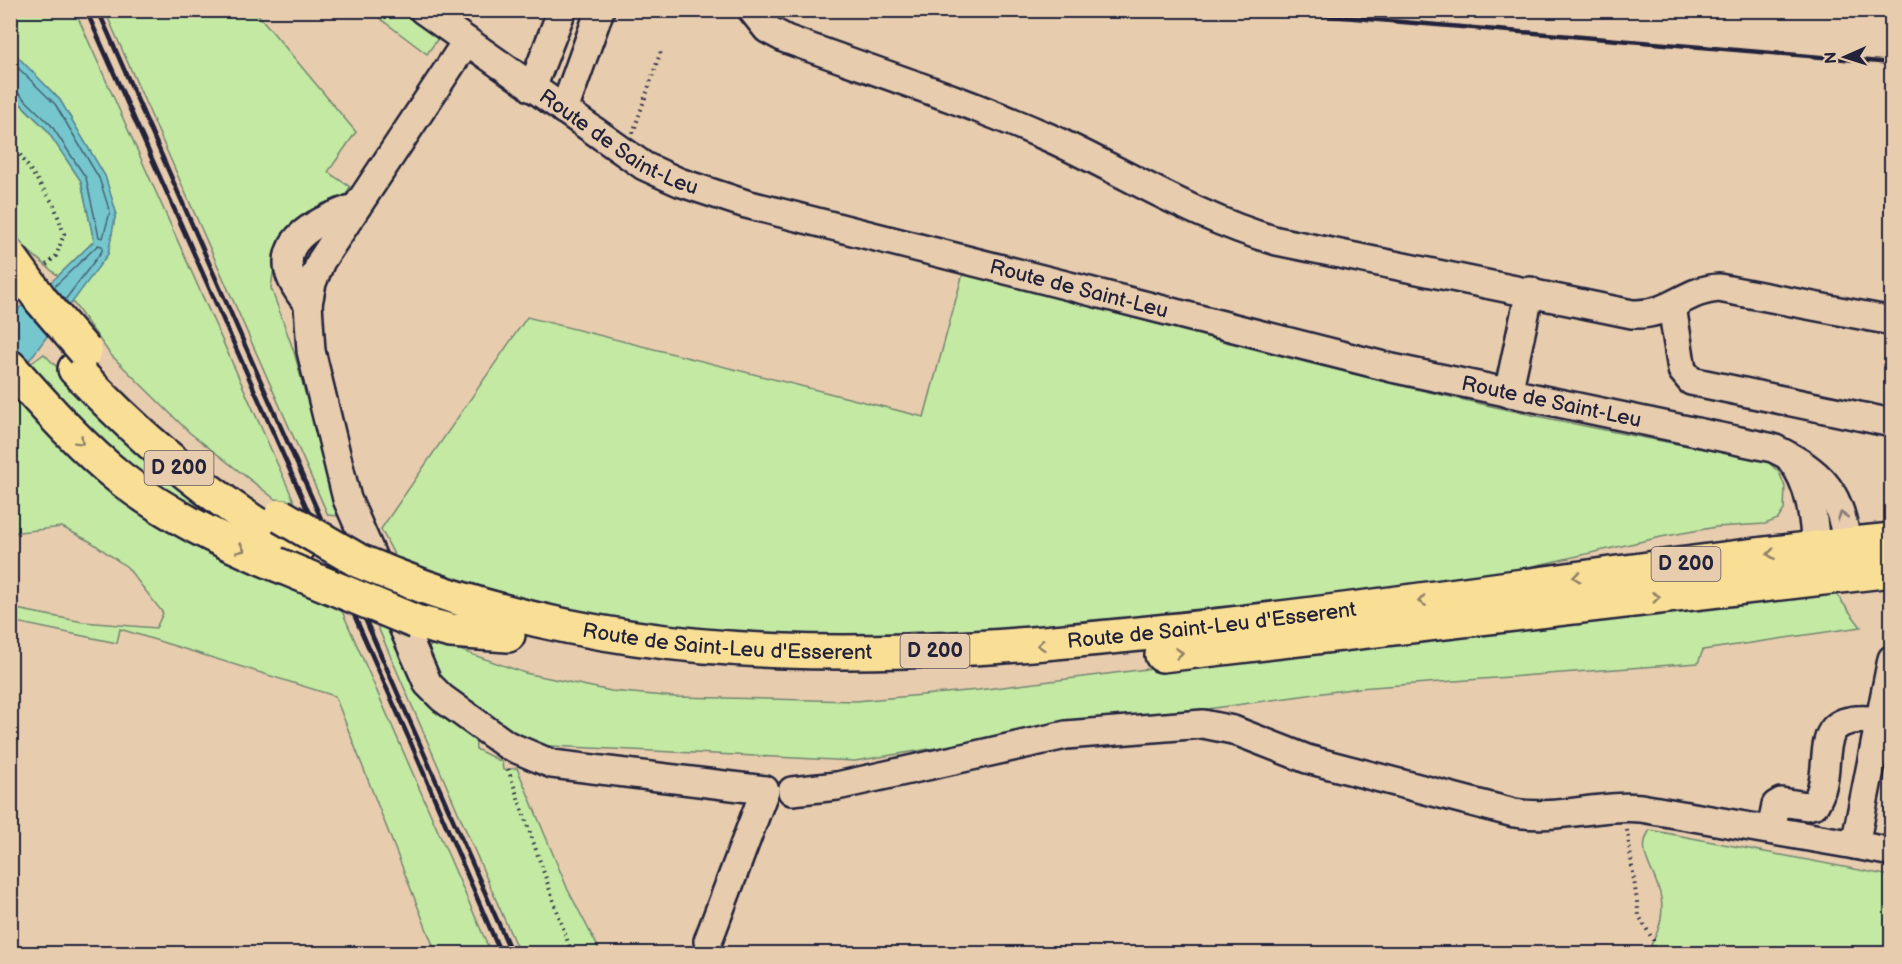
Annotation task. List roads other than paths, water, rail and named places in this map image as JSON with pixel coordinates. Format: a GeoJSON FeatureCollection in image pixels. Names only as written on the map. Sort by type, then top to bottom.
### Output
{"type":"FeatureCollection","features":[{"type":"Feature","properties":{"kind":"main road","name":"Route de Saint-Leu d'Esserent"},"geometry":{"type":"LineString","coordinates":[[10,258],[80,360],[136,403],[189,450],[281,516],[345,553],[406,600],[508,635],[580,652],[687,666],[817,674],[958,673],[1052,666],[1226,649],[1850,559],[1892,540]]}},
{"type":"Feature","properties":{"kind":"main road","name":"D 200"},"geometry":{"type":"LineString","coordinates":[[10,293],[80,360],[172,463],[226,503],[286,556],[352,578],[406,600]]}},
{"type":"Feature","properties":{"kind":"main road"},"geometry":{"type":"LineString","coordinates":[[10,368],[93,454],[137,490],[200,529],[286,556]]}},
{"type":"Feature","properties":{"kind":"main road","name":"Route de Saint-Leu d'Esserent"},"geometry":{"type":"LineString","coordinates":[[1850,559],[1892,570]]}},
{"type":"Feature","properties":{"kind":"main road","name":"Route de Saint-Leu d'Esserent"},"geometry":{"type":"LineString","coordinates":[[406,600],[495,610],[607,635],[744,651],[878,653],[1036,645],[1204,628],[1410,602],[1603,574],[1817,563]]}},
{"type":"Feature","properties":{"kind":"street","name":"Route de Saint-Leu"},"geometry":{"type":"LineString","coordinates":[[423,10],[626,154],[667,177],[768,210],[1380,365],[1752,442],[1783,453],[1811,470],[1827,485],[1840,508],[1850,559]]}},
{"type":"Feature","properties":{"kind":"street"},"geometry":{"type":"LineString","coordinates":[[525,84],[546,10]]}},
{"type":"Feature","properties":{"kind":"street"},"geometry":{"type":"LineString","coordinates":[[525,84],[561,10]]}},
{"type":"Feature","properties":{"kind":"street"},"geometry":{"type":"LineString","coordinates":[[564,110],[600,10]]}},
{"type":"Feature","properties":{"kind":"street"},"geometry":{"type":"LineString","coordinates":[[752,10],[767,28],[786,39],[1033,131],[1166,198],[1239,229],[1299,246],[1530,291],[1632,314],[1654,313],[1696,292],[1719,288],[1892,321]]}},
{"type":"Feature","properties":{"kind":"street"},"geometry":{"type":"LineString","coordinates":[[466,42],[354,208],[321,261],[312,283],[308,304],[311,351],[346,499],[423,674],[442,698],[513,748],[552,764],[765,790],[708,941]]}},
{"type":"Feature","properties":{"kind":"street"},"geometry":{"type":"LineString","coordinates":[[1508,393],[1530,291]]}},
{"type":"Feature","properties":{"kind":"street"},"geometry":{"type":"LineString","coordinates":[[1672,306],[1682,370],[1691,381],[1892,423]]}},
{"type":"Feature","properties":{"kind":"street"},"geometry":{"type":"LineString","coordinates":[[1783,453],[1798,469],[1806,485],[1817,563]]}},
{"type":"Feature","properties":{"kind":"street"},"geometry":{"type":"LineString","coordinates":[[1855,845],[1892,659]]}},
{"type":"Feature","properties":{"kind":"street"},"geometry":{"type":"LineString","coordinates":[[1771,830],[1776,805],[1781,802],[1807,806],[1815,804],[1818,799],[1830,734],[1841,722],[1857,718],[1880,721]]}},
{"type":"Feature","properties":{"kind":"street"},"geometry":{"type":"LineString","coordinates":[[792,791],[837,786],[1066,735],[1203,724],[1224,727],[1307,759],[1514,813],[1556,816],[1624,807],[1892,852]]}},
{"type":"Feature","properties":{"kind":"water"},"geometry":{"type":"Polygon","coordinates":[[[11,50],[60,100],[105,176],[116,212],[108,254],[11,385],[11,315],[58,276],[94,241],[81,181],[46,129],[11,94],[11,50]]]}},
{"type":"Feature","properties":{"kind":"railway"},"geometry":{"type":"LineString","coordinates":[[86,10],[410,741],[501,954]]}},
{"type":"Feature","properties":{"kind":"railway"},"geometry":{"type":"LineString","coordinates":[[98,10],[512,954]]}},
{"type":"Feature","properties":{"kind":"railway"},"geometry":{"type":"LineString","coordinates":[[1260,10],[1892,63]]}}]}
